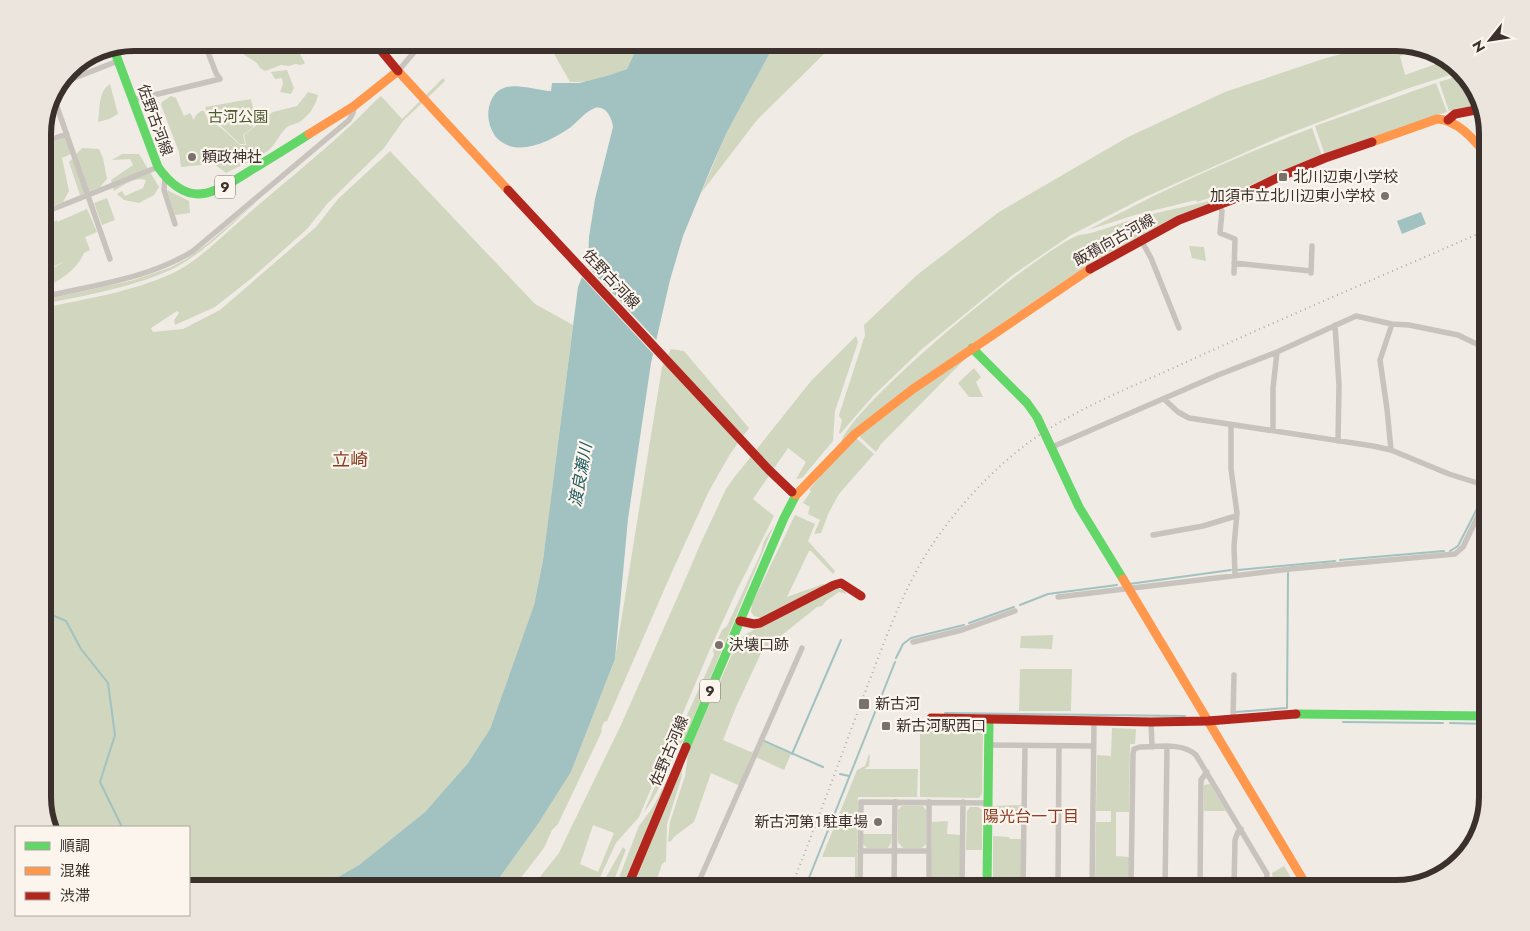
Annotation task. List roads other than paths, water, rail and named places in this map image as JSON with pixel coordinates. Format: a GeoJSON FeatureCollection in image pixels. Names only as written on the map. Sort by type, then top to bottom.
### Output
{"type":"FeatureCollection","features":[{"type":"Feature","properties":{"kind":"main road"},"geometry":{"type":"LineString","coordinates":[[381,51],[401,75]]}},
{"type":"Feature","properties":{"kind":"main road","name":"佐野古河線"},"geometry":{"type":"LineString","coordinates":[[115,54],[158,167],[165,177],[179,188],[202,196],[217,191],[401,75],[796,495],[784,518],[630,880]]}},
{"type":"Feature","properties":{"kind":"main road","name":"飯積向古河線"},"geometry":{"type":"LineString","coordinates":[[796,495],[856,434],[913,389],[1064,284],[1141,240],[1183,218],[1220,205],[1279,176],[1325,158],[1437,119],[1448,120],[1455,114],[1475,110]]}},
{"type":"Feature","properties":{"kind":"main road"},"geometry":{"type":"LineString","coordinates":[[1448,120],[1469,136],[1479,147]]}},
{"type":"Feature","properties":{"kind":"main road"},"geometry":{"type":"LineString","coordinates":[[972,348],[1033,411],[1052,447],[1074,497],[1303,880]]}},
{"type":"Feature","properties":{"kind":"main road"},"geometry":{"type":"LineString","coordinates":[[740,621],[754,624],[760,623],[841,583],[861,596]]}},
{"type":"Feature","properties":{"kind":"main road"},"geometry":{"type":"LineString","coordinates":[[931,718],[1151,722],[1208,721],[1295,714],[1479,716]]}},
{"type":"Feature","properties":{"kind":"main road"},"geometry":{"type":"LineString","coordinates":[[987,880],[989,719]]}},
{"type":"Feature","properties":{"kind":"street"},"geometry":{"type":"LineString","coordinates":[[133,100],[220,79],[207,51]]}},
{"type":"Feature","properties":{"kind":"street"},"geometry":{"type":"LineString","coordinates":[[401,75],[417,51]]}},
{"type":"Feature","properties":{"kind":"street"},"geometry":{"type":"LineString","coordinates":[[73,78],[118,61]]}},
{"type":"Feature","properties":{"kind":"street"},"geometry":{"type":"LineString","coordinates":[[57,105],[110,259]]}},
{"type":"Feature","properties":{"kind":"street"},"geometry":{"type":"LineString","coordinates":[[51,295],[143,274],[167,266],[184,257],[349,120],[354,106]]}},
{"type":"Feature","properties":{"kind":"street"},"geometry":{"type":"LineString","coordinates":[[51,139],[67,134]]}},
{"type":"Feature","properties":{"kind":"street"},"geometry":{"type":"LineString","coordinates":[[51,210],[158,167]]}},
{"type":"Feature","properties":{"kind":"street"},"geometry":{"type":"LineString","coordinates":[[165,177],[164,190],[176,224]]}},
{"type":"Feature","properties":{"kind":"street"},"geometry":{"type":"LineString","coordinates":[[1220,205],[1222,212],[1220,233],[1235,239],[1234,273]]}},
{"type":"Feature","properties":{"kind":"street"},"geometry":{"type":"LineString","coordinates":[[1141,240],[1151,258],[1179,328]]}},
{"type":"Feature","properties":{"kind":"street"},"geometry":{"type":"LineString","coordinates":[[1234,263],[1311,272],[1312,246]]}},
{"type":"Feature","properties":{"kind":"street"},"geometry":{"type":"LineString","coordinates":[[1052,447],[1277,352],[1356,316],[1458,335],[1479,346]]}},
{"type":"Feature","properties":{"kind":"street"},"geometry":{"type":"LineString","coordinates":[[1391,450],[1380,360],[1392,324]]}},
{"type":"Feature","properties":{"kind":"street"},"geometry":{"type":"LineString","coordinates":[[1335,325],[1338,441]]}},
{"type":"Feature","properties":{"kind":"street"},"geometry":{"type":"LineString","coordinates":[[1273,430],[1273,388],[1277,352]]}},
{"type":"Feature","properties":{"kind":"street"},"geometry":{"type":"LineString","coordinates":[[1164,399],[1178,412],[1189,418],[1391,450],[1441,471],[1479,483]]}},
{"type":"Feature","properties":{"kind":"street"},"geometry":{"type":"LineString","coordinates":[[1231,425],[1231,469],[1236,516],[1235,575]]}},
{"type":"Feature","properties":{"kind":"street"},"geometry":{"type":"LineString","coordinates":[[1058,597],[1235,575],[1455,554],[1463,547],[1479,514]]}},
{"type":"Feature","properties":{"kind":"street"},"geometry":{"type":"LineString","coordinates":[[1153,535],[1203,526],[1236,516]]}},
{"type":"Feature","properties":{"kind":"street"},"geometry":{"type":"LineString","coordinates":[[913,642],[962,630],[1015,611]]}},
{"type":"Feature","properties":{"kind":"street"},"geometry":{"type":"LineString","coordinates":[[700,880],[802,648]]}},
{"type":"Feature","properties":{"kind":"street"},"geometry":{"type":"LineString","coordinates":[[1233,718],[1234,675]]}},
{"type":"Feature","properties":{"kind":"street"},"geometry":{"type":"LineString","coordinates":[[1092,880],[1094,720]]}},
{"type":"Feature","properties":{"kind":"street"},"geometry":{"type":"LineString","coordinates":[[1151,722],[1152,747]]}},
{"type":"Feature","properties":{"kind":"street"},"geometry":{"type":"LineString","coordinates":[[989,745],[1093,746]]}},
{"type":"Feature","properties":{"kind":"street"},"geometry":{"type":"LineString","coordinates":[[1023,880],[1025,746]]}},
{"type":"Feature","properties":{"kind":"street"},"geometry":{"type":"LineString","coordinates":[[1058,880],[1059,746]]}},
{"type":"Feature","properties":{"kind":"street"},"geometry":{"type":"LineString","coordinates":[[1131,880],[1132,754],[1137,747],[1181,747],[1190,750],[1198,758],[1267,874],[1267,880]]}},
{"type":"Feature","properties":{"kind":"street"},"geometry":{"type":"LineString","coordinates":[[1165,880],[1167,747]]}},
{"type":"Feature","properties":{"kind":"street"},"geometry":{"type":"LineString","coordinates":[[1200,880],[1201,780],[1207,772]]}},
{"type":"Feature","properties":{"kind":"street"},"geometry":{"type":"LineString","coordinates":[[860,880],[861,802],[988,803]]}},
{"type":"Feature","properties":{"kind":"street"},"geometry":{"type":"LineString","coordinates":[[894,880],[895,802]]}},
{"type":"Feature","properties":{"kind":"street"},"geometry":{"type":"LineString","coordinates":[[929,802],[929,880]]}},
{"type":"Feature","properties":{"kind":"street"},"geometry":{"type":"LineString","coordinates":[[962,880],[963,802]]}},
{"type":"Feature","properties":{"kind":"street"},"geometry":{"type":"LineString","coordinates":[[1234,880],[1235,840],[1238,832],[1241,830]]}},
{"type":"Feature","properties":{"kind":"street"},"geometry":{"type":"LineString","coordinates":[[860,851],[929,851]]}},
{"type":"Feature","properties":{"kind":"water","name":"渡良瀬川"},"geometry":{"type":"Polygon","coordinates":[[[635,51],[771,51],[727,132],[711,168],[683,236],[670,280],[651,363],[628,519],[615,659],[571,772],[538,824],[498,880],[333,880],[359,865],[425,812],[468,763],[490,729],[534,605],[543,560],[578,287],[588,262],[589,237],[595,199],[613,127],[610,116],[605,110],[595,108],[554,138],[533,146],[512,147],[503,143],[493,133],[489,122],[489,107],[493,97],[499,90],[506,87],[515,86],[551,91],[552,83],[579,83],[627,69],[635,51]]]}},
{"type":"Feature","properties":{"kind":"water"},"geometry":{"type":"Polygon","coordinates":[[[1421,212],[1426,224],[1402,234],[1397,221],[1421,212]]]}},
{"type":"Feature","properties":{"kind":"waterway"},"geometry":{"type":"LineString","coordinates":[[1450,551],[1458,546],[1479,505]]}},
{"type":"Feature","properties":{"kind":"waterway"},"geometry":{"type":"LineString","coordinates":[[1340,560],[1444,551]]}},
{"type":"Feature","properties":{"kind":"waterway"},"geometry":{"type":"LineString","coordinates":[[1238,570],[1335,561]]}},
{"type":"Feature","properties":{"kind":"waterway"},"geometry":{"type":"LineString","coordinates":[[1129,584],[1231,570]]}},
{"type":"Feature","properties":{"kind":"waterway"},"geometry":{"type":"LineString","coordinates":[[1236,712],[1287,708],[1288,573]]}},
{"type":"Feature","properties":{"kind":"waterway"},"geometry":{"type":"LineString","coordinates":[[1020,605],[1048,594],[1117,585]]}},
{"type":"Feature","properties":{"kind":"waterway"},"geometry":{"type":"LineString","coordinates":[[969,623],[1014,607]]}},
{"type":"Feature","properties":{"kind":"waterway"},"geometry":{"type":"LineString","coordinates":[[51,614],[66,621],[81,649],[108,683],[115,735],[100,782],[122,826]]}},
{"type":"Feature","properties":{"kind":"waterway"},"geometry":{"type":"LineString","coordinates":[[896,658],[903,644],[911,638],[964,625]]}},
{"type":"Feature","properties":{"kind":"waterway"},"geometry":{"type":"LineString","coordinates":[[792,754],[841,640]]}},
{"type":"Feature","properties":{"kind":"waterway"},"geometry":{"type":"LineString","coordinates":[[808,880],[895,662]]}},
{"type":"Feature","properties":{"kind":"waterway"},"geometry":{"type":"LineString","coordinates":[[945,713],[1185,716]]}},
{"type":"Feature","properties":{"kind":"waterway"},"geometry":{"type":"LineString","coordinates":[[1343,722],[1443,723]]}},
{"type":"Feature","properties":{"kind":"waterway"},"geometry":{"type":"LineString","coordinates":[[1450,723],[1479,724]]}},
{"type":"Feature","properties":{"kind":"waterway"},"geometry":{"type":"LineString","coordinates":[[764,741],[823,767]]}},
{"type":"Feature","properties":{"kind":"waterway"},"geometry":{"type":"LineString","coordinates":[[840,774],[849,776]]}},
{"type":"Feature","properties":{"kind":"railway"},"geometry":{"type":"LineString","coordinates":[[794,880],[893,620],[908,588],[935,540],[971,495],[998,468],[1028,443],[1083,409],[1479,233]]}},
{"type":"Feature","properties":{"kind":"place","name":"頼政神社"},"geometry":{"type":"Point","coordinates":[192,157]}},
{"type":"Feature","properties":{"kind":"place","name":"北川辺東小学校"},"geometry":{"type":"Point","coordinates":[1283,177]}},
{"type":"Feature","properties":{"kind":"place","name":"加須市立北川辺東小学校"},"geometry":{"type":"Point","coordinates":[1385,196]}},
{"type":"Feature","properties":{"kind":"place","name":"決壊口跡"},"geometry":{"type":"Point","coordinates":[719,645]}},
{"type":"Feature","properties":{"kind":"place","name":"新古河"},"geometry":{"type":"Point","coordinates":[864,704]}},
{"type":"Feature","properties":{"kind":"place","name":"新古河駅西口"},"geometry":{"type":"Point","coordinates":[886,726]}},
{"type":"Feature","properties":{"kind":"place","name":"新古河第１駐車場"},"geometry":{"type":"Point","coordinates":[878,822]}},
{"type":"Feature","properties":{"kind":"district","name":"立崎"},"geometry":{"type":"Point","coordinates":[350,460]}},
{"type":"Feature","properties":{"kind":"district","name":"陽光台一丁目"},"geometry":{"type":"Point","coordinates":[1031,816]}},
{"type":"Feature","properties":{"kind":"park label","name":"古河公園"},"geometry":{"type":"Point","coordinates":[238,117]}}]}
